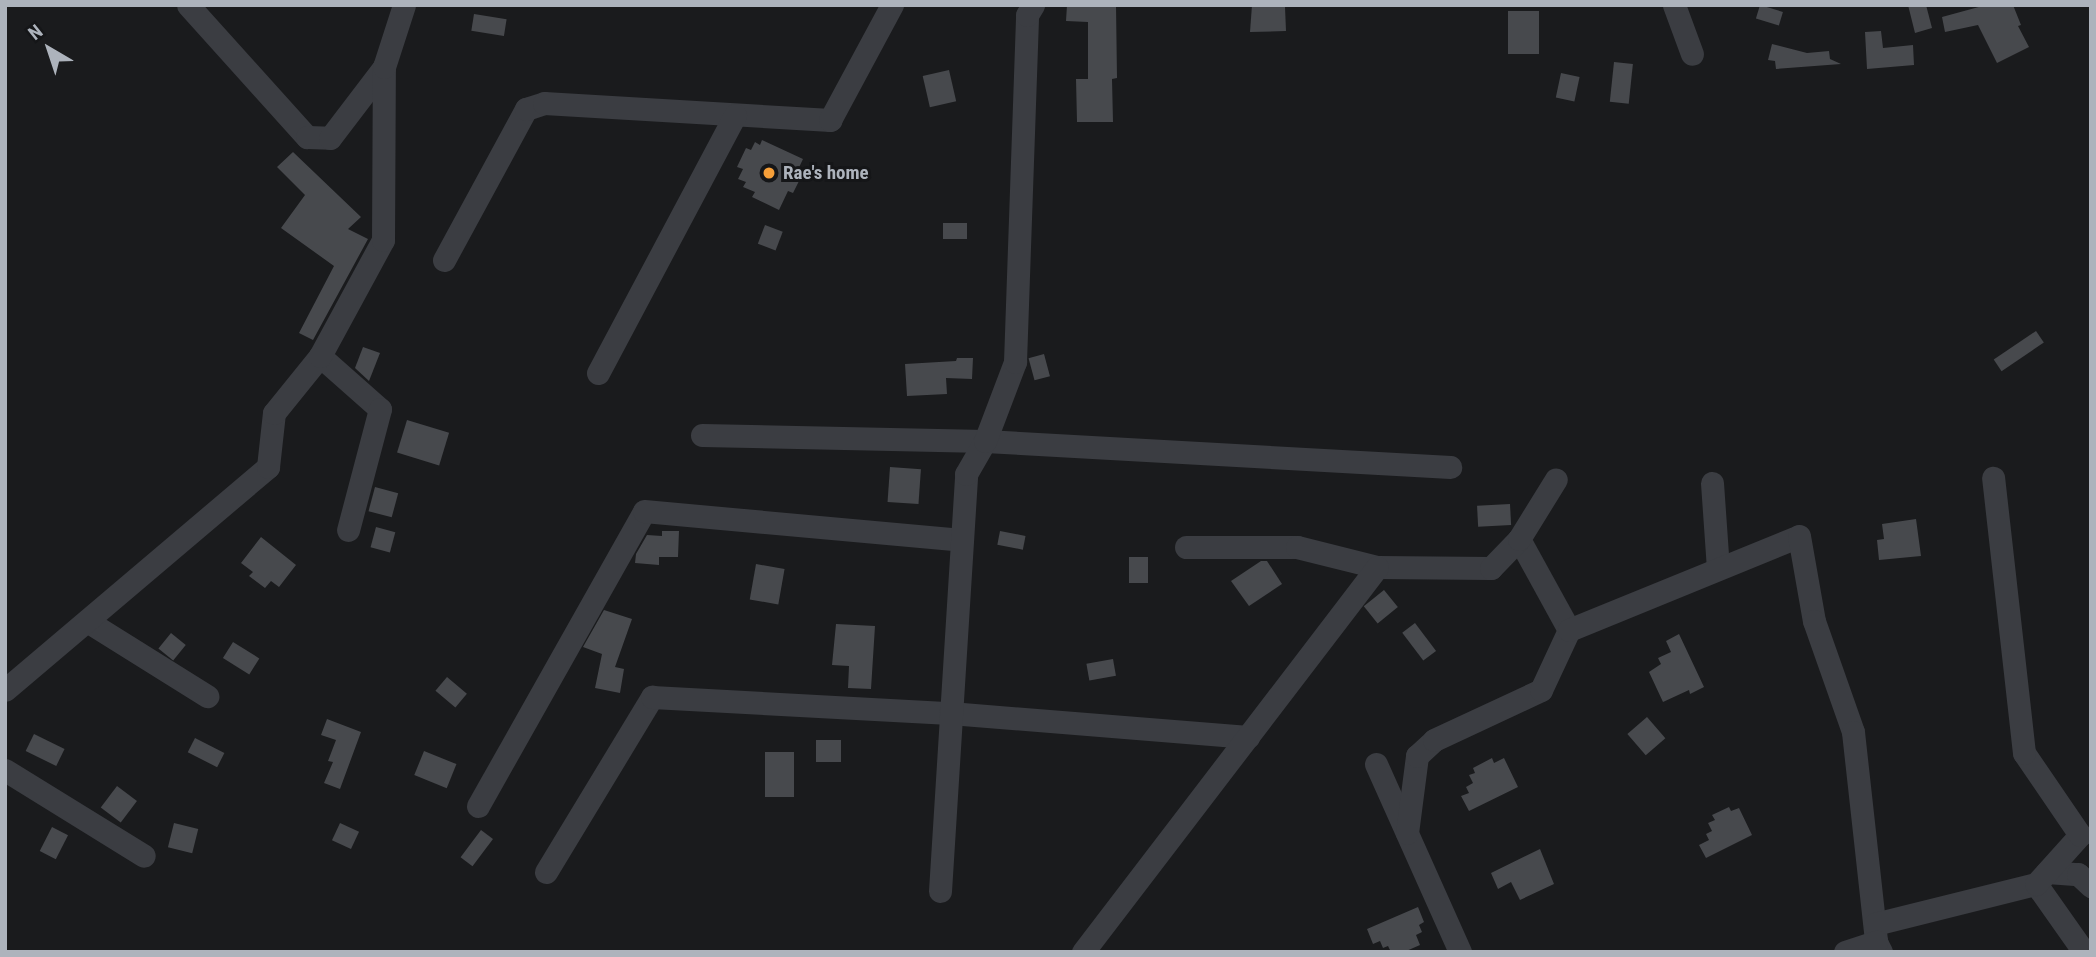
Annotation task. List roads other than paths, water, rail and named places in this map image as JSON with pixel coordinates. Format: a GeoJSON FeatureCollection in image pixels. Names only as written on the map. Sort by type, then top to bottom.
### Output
{"type":"FeatureCollection","features":[{"type":"Feature","properties":{"kind":"street"},"geometry":{"type":"LineString","coordinates":[[188,5],[307,137],[330,138],[384,67]]}},
{"type":"Feature","properties":{"kind":"street"},"geometry":{"type":"LineString","coordinates":[[5,690],[268,467],[274,412],[320,356],[383,240],[384,67],[404,5]]}},
{"type":"Feature","properties":{"kind":"street"},"geometry":{"type":"LineString","coordinates":[[444,260],[526,109],[544,103],[830,120],[892,5]]}},
{"type":"Feature","properties":{"kind":"street"},"geometry":{"type":"LineString","coordinates":[[940,891],[966,474],[985,441],[1015,362],[1027,15],[1033,5]]}},
{"type":"Feature","properties":{"kind":"street"},"geometry":{"type":"LineString","coordinates":[[1674,5],[1692,54]]}},
{"type":"Feature","properties":{"kind":"street"},"geometry":{"type":"LineString","coordinates":[[598,373],[735,115]]}},
{"type":"Feature","properties":{"kind":"street"},"geometry":{"type":"LineString","coordinates":[[320,356],[380,409],[348,530]]}},
{"type":"Feature","properties":{"kind":"street"},"geometry":{"type":"LineString","coordinates":[[702,435],[985,441],[1450,467]]}},
{"type":"Feature","properties":{"kind":"street"},"geometry":{"type":"LineString","coordinates":[[1993,478],[2024,753],[2080,835],[2042,878]]}},
{"type":"Feature","properties":{"kind":"street"},"geometry":{"type":"LineString","coordinates":[[1186,547],[1297,547],[1377,567],[1491,568],[1519,539],[1556,479]]}},
{"type":"Feature","properties":{"kind":"street"},"geometry":{"type":"LineString","coordinates":[[1712,482],[1718,569]]}},
{"type":"Feature","properties":{"kind":"street"},"geometry":{"type":"LineString","coordinates":[[478,806],[644,511],[962,540]]}},
{"type":"Feature","properties":{"kind":"street"},"geometry":{"type":"LineString","coordinates":[[1407,833],[1417,756],[1434,740],[1541,690],[1569,630],[1798,536],[1814,621],[1853,732],[1878,939]]}},
{"type":"Feature","properties":{"kind":"street"},"geometry":{"type":"LineString","coordinates":[[1519,539],[1569,630]]}},
{"type":"Feature","properties":{"kind":"street"},"geometry":{"type":"LineString","coordinates":[[1083,952],[1377,567]]}},
{"type":"Feature","properties":{"kind":"street"},"geometry":{"type":"LineString","coordinates":[[87,621],[207,696]]}},
{"type":"Feature","properties":{"kind":"street"},"geometry":{"type":"LineString","coordinates":[[546,872],[652,697],[950,713],[1248,737]]}},
{"type":"Feature","properties":{"kind":"street"},"geometry":{"type":"LineString","coordinates":[[1376,764],[1461,952]]}},
{"type":"Feature","properties":{"kind":"street"},"geometry":{"type":"LineString","coordinates":[[5,769],[144,856]]}},
{"type":"Feature","properties":{"kind":"street"},"geometry":{"type":"LineString","coordinates":[[1845,952],[2042,878],[2078,874],[2091,886]]}},
{"type":"Feature","properties":{"kind":"street"},"geometry":{"type":"LineString","coordinates":[[2042,878],[2084,952]]}},
{"type":"Feature","properties":{"kind":"place","name":"Rae's home"},"geometry":{"type":"Point","coordinates":[769,173]}}]}
